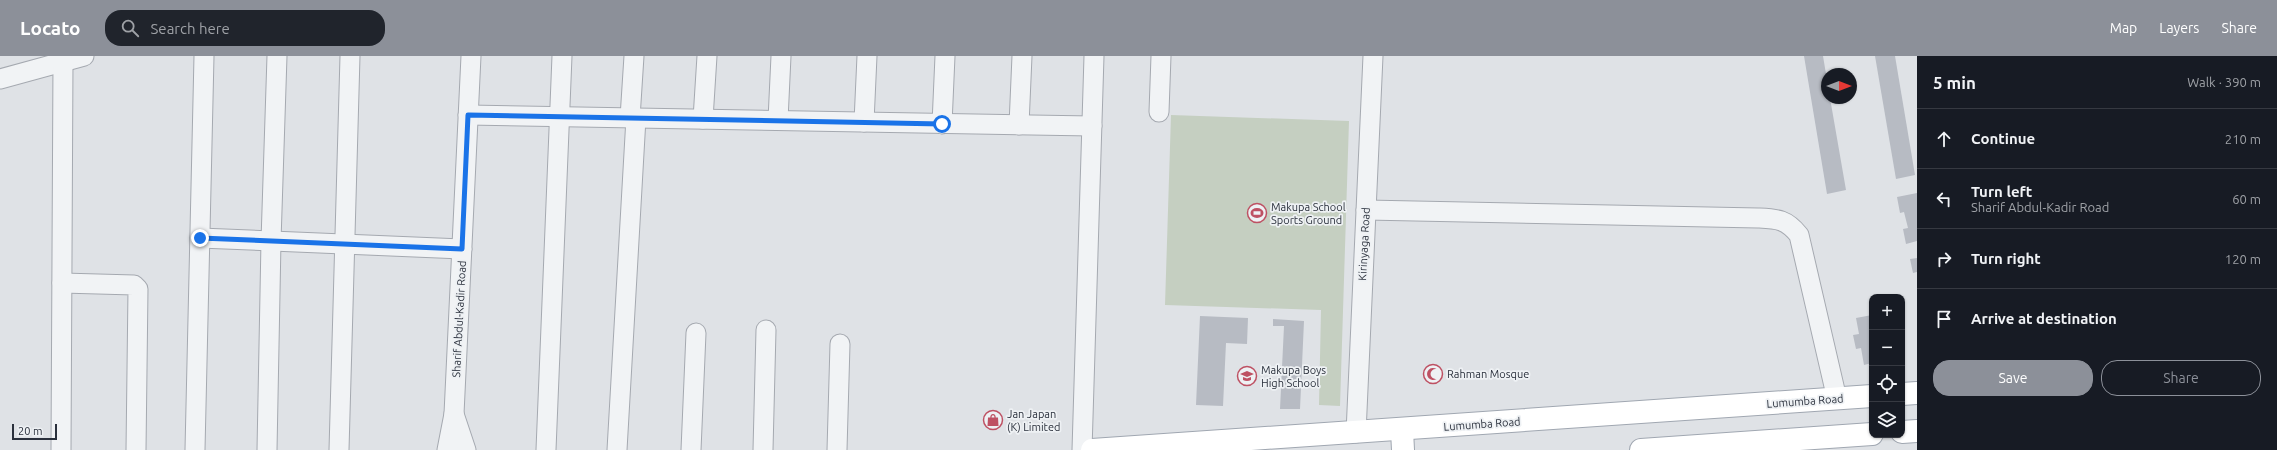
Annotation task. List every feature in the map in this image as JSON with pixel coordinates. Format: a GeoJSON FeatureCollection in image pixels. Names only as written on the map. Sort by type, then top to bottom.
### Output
{"type":"FeatureCollection","features":[{"type":"Feature","properties":{"kind":"main road"},"geometry":{"type":"LineString","coordinates":[[1905,394],[1917,393]]}},
{"type":"Feature","properties":{"kind":"main road","name":"Lumumba Road"},"geometry":{"type":"LineString","coordinates":[[1092,450],[1315,442],[1356,432],[1403,440],[1869,396]]}},
{"type":"Feature","properties":{"kind":"main road"},"geometry":{"type":"LineString","coordinates":[[1905,432],[1917,431]]}},
{"type":"Feature","properties":{"kind":"main road"},"geometry":{"type":"LineString","coordinates":[[1640,450],[1869,434]]}},
{"type":"Feature","properties":{"kind":"street"},"geometry":{"type":"LineString","coordinates":[[0,79],[43,69],[64,61],[84,56]]}},
{"type":"Feature","properties":{"kind":"street"},"geometry":{"type":"LineString","coordinates":[[195,450],[204,56]]}},
{"type":"Feature","properties":{"kind":"street"},"geometry":{"type":"LineString","coordinates":[[267,450],[271,241],[277,56]]}},
{"type":"Feature","properties":{"kind":"street"},"geometry":{"type":"LineString","coordinates":[[339,450],[350,56]]}},
{"type":"Feature","properties":{"kind":"street","name":"Sharif Abdul-Kadir Road"},"geometry":{"type":"LineString","coordinates":[[447,450],[454,414],[471,56]]}},
{"type":"Feature","properties":{"kind":"street"},"geometry":{"type":"LineString","coordinates":[[546,450],[562,56]]}},
{"type":"Feature","properties":{"kind":"street"},"geometry":{"type":"LineString","coordinates":[[617,450],[633,118],[634,56]]}},
{"type":"Feature","properties":{"kind":"street"},"geometry":{"type":"LineString","coordinates":[[703,119],[707,56]]}},
{"type":"Feature","properties":{"kind":"street"},"geometry":{"type":"LineString","coordinates":[[778,120],[781,56]]}},
{"type":"Feature","properties":{"kind":"street"},"geometry":{"type":"LineString","coordinates":[[864,122],[867,56]]}},
{"type":"Feature","properties":{"kind":"street"},"geometry":{"type":"LineString","coordinates":[[942,124],[945,56]]}},
{"type":"Feature","properties":{"kind":"street"},"geometry":{"type":"LineString","coordinates":[[1019,125],[1022,56]]}},
{"type":"Feature","properties":{"kind":"street"},"geometry":{"type":"LineString","coordinates":[[1082,450],[1094,56]]}},
{"type":"Feature","properties":{"kind":"street"},"geometry":{"type":"LineString","coordinates":[[1159,112],[1161,56]]}},
{"type":"Feature","properties":{"kind":"street","name":"Kirinyaga Road"},"geometry":{"type":"LineString","coordinates":[[1356,432],[1373,56]]}},
{"type":"Feature","properties":{"kind":"street"},"geometry":{"type":"LineString","coordinates":[[61,450],[64,61]]}},
{"type":"Feature","properties":{"kind":"street"},"geometry":{"type":"LineString","coordinates":[[468,115],[1092,126]]}},
{"type":"Feature","properties":{"kind":"street"},"geometry":{"type":"LineString","coordinates":[[1366,210],[1758,218],[1776,219],[1789,223],[1799,235],[1837,398]]}},
{"type":"Feature","properties":{"kind":"street"},"geometry":{"type":"LineString","coordinates":[[200,238],[462,249]]}},
{"type":"Feature","properties":{"kind":"street"},"geometry":{"type":"LineString","coordinates":[[62,283],[122,284],[134,285],[138,289],[136,450]]}},
{"type":"Feature","properties":{"kind":"street"},"geometry":{"type":"LineString","coordinates":[[763,450],[766,330]]}},
{"type":"Feature","properties":{"kind":"street"},"geometry":{"type":"LineString","coordinates":[[691,450],[696,332]]}},
{"type":"Feature","properties":{"kind":"street"},"geometry":{"type":"LineString","coordinates":[[837,450],[840,344]]}},
{"type":"Feature","properties":{"kind":"street","name":"Sharif Abdul-Kadir Road"},"geometry":{"type":"LineString","coordinates":[[454,414],[466,450]]}},
{"type":"Feature","properties":{"kind":"green space","name":"Makupa School Sports Ground"},"geometry":{"type":"Polygon","coordinates":[[[1171,115],[1349,121],[1340,406],[1319,405],[1321,310],[1165,305],[1171,115]]]}},
{"type":"Feature","properties":{"kind":"building"},"geometry":{"type":"Polygon","coordinates":[[[1804,56],[1823,56],[1825,68],[1821,68],[1821,104],[1831,104],[1846,190],[1827,194],[1804,56]]]}},
{"type":"Feature","properties":{"kind":"building"},"geometry":{"type":"Polygon","coordinates":[[[1875,56],[1895,56],[1915,175],[1896,179],[1875,56]]]}},
{"type":"Feature","properties":{"kind":"building"},"geometry":{"type":"Polygon","coordinates":[[[1917,193],[1917,241],[1906,244],[1903,229],[1908,228],[1904,212],[1900,213],[1897,197],[1917,193]]]}},
{"type":"Feature","properties":{"kind":"building"},"geometry":{"type":"Polygon","coordinates":[[[1917,258],[1917,272],[1913,273],[1910,259],[1917,258]]]}},
{"type":"Feature","properties":{"kind":"building"},"geometry":{"type":"Polygon","coordinates":[[[1200,316],[1248,318],[1247,344],[1226,343],[1223,406],[1196,405],[1200,316]]]}},
{"type":"Feature","properties":{"kind":"building"},"geometry":{"type":"Polygon","coordinates":[[[1869,316],[1869,364],[1864,365],[1861,348],[1856,349],[1853,335],[1859,334],[1856,318],[1869,316]]]}},
{"type":"Feature","properties":{"kind":"building"},"geometry":{"type":"Polygon","coordinates":[[[1273,319],[1304,321],[1300,409],[1280,409],[1284,326],[1273,326],[1273,319]]]}},
{"type":"Feature","properties":{"kind":"place","name":"Makupa School Sports Ground"},"geometry":{"type":"Point","coordinates":[1257,213]}},
{"type":"Feature","properties":{"kind":"place","name":"Rahman Mosque"},"geometry":{"type":"Point","coordinates":[1433,374]}},
{"type":"Feature","properties":{"kind":"place","name":"Makupa Boys High School"},"geometry":{"type":"Point","coordinates":[1247,376]}},
{"type":"Feature","properties":{"kind":"place","name":"Jan Japan (K) Limited"},"geometry":{"type":"Point","coordinates":[993,420]}},
{"type":"Feature","properties":{"kind":"route"},"geometry":{"type":"LineString","coordinates":[[200,238],[462,249],[468,115],[942,124]]}}]}
